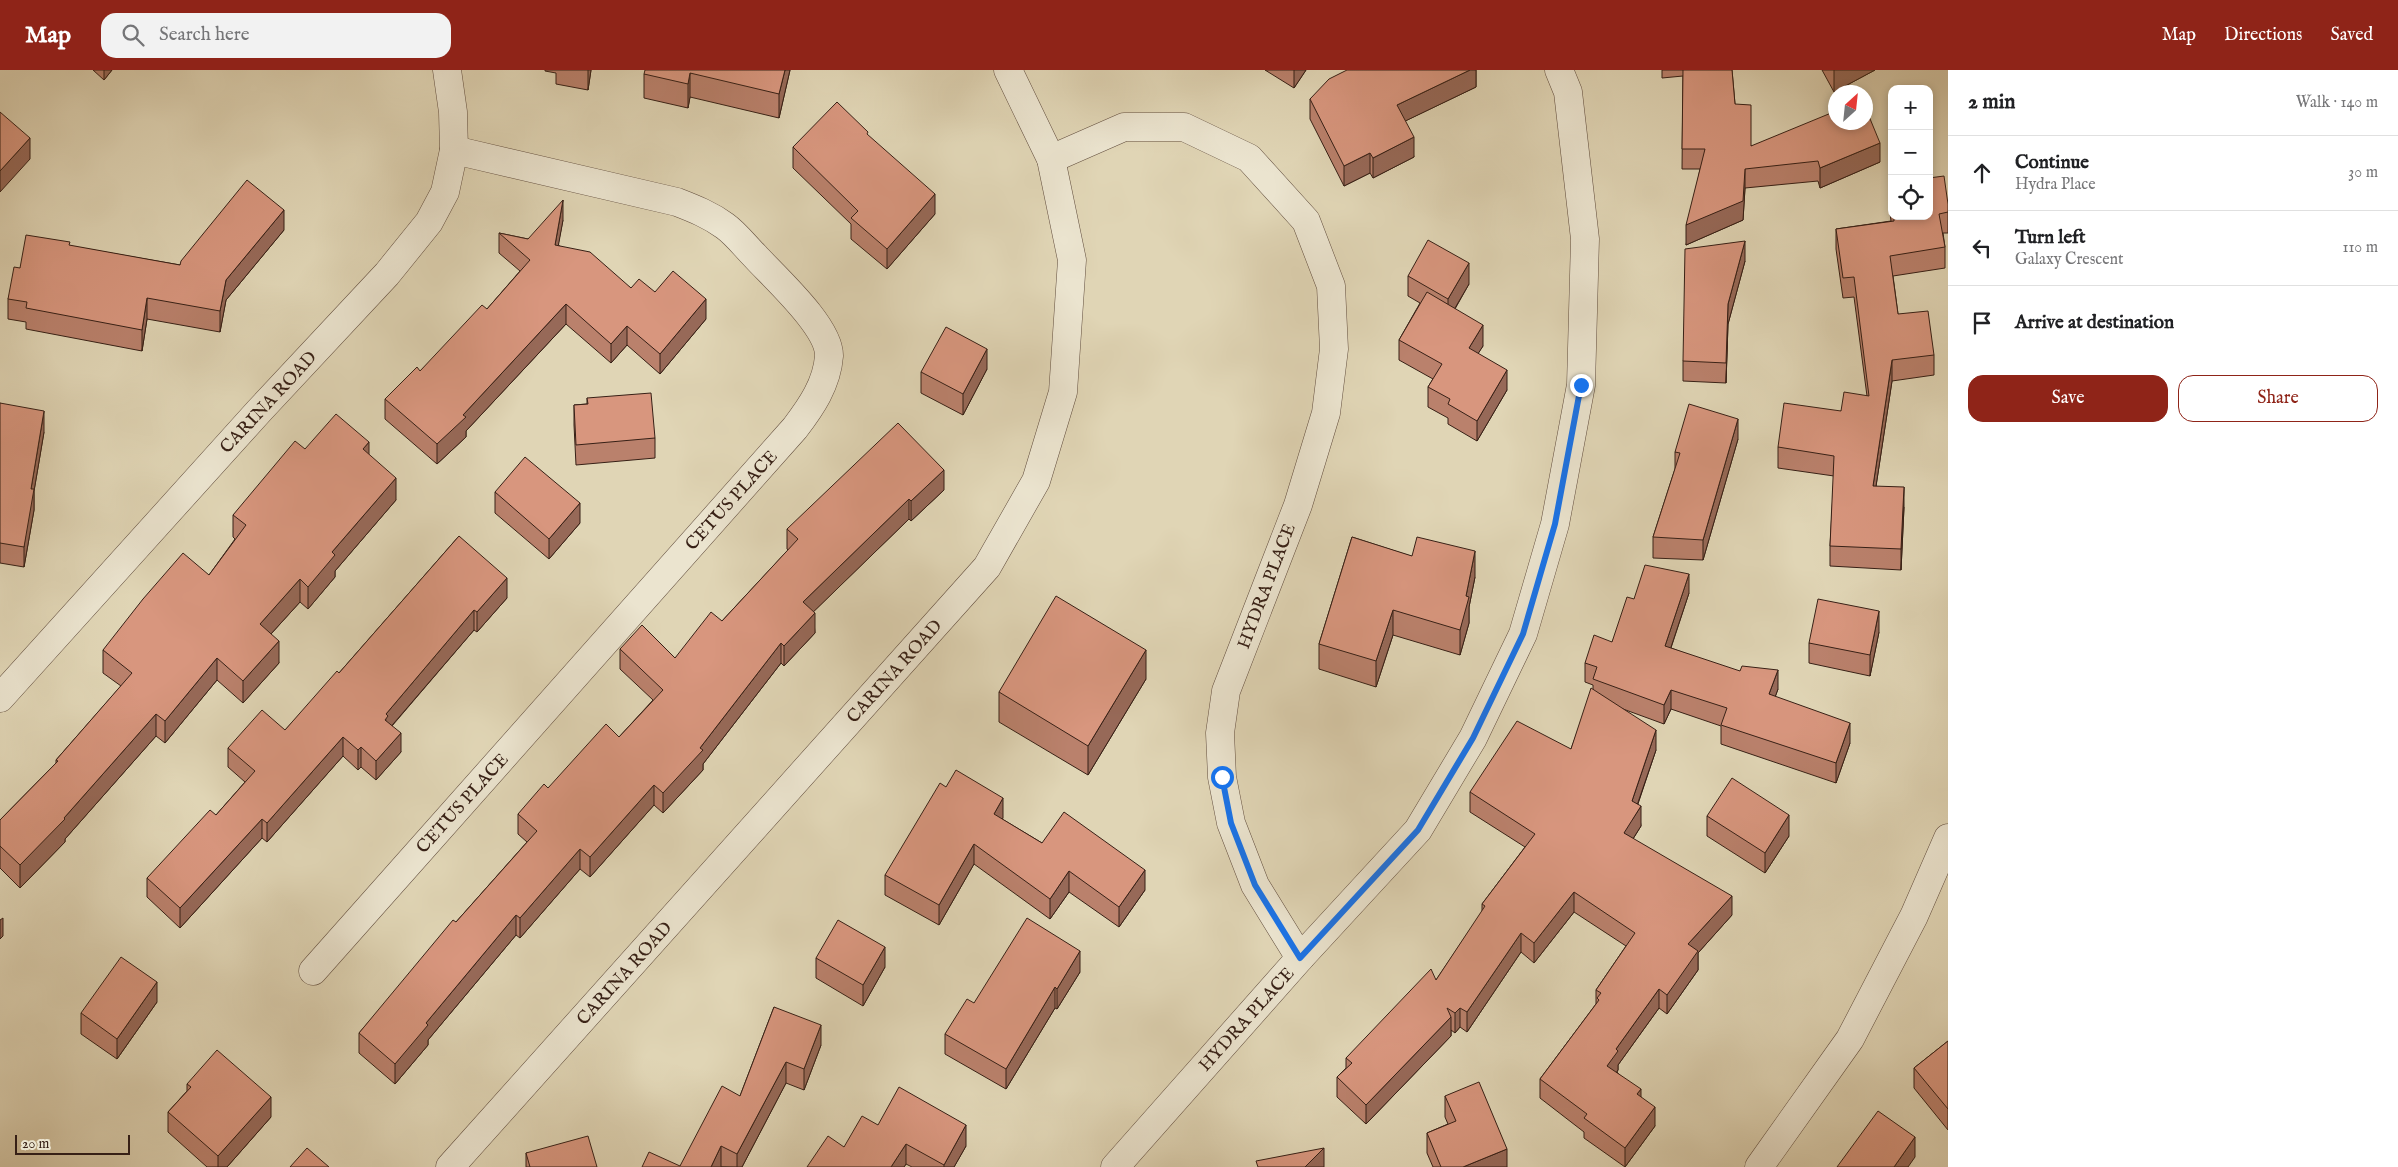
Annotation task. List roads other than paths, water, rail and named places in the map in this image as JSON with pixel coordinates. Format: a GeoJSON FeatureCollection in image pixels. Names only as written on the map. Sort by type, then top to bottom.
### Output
{"type":"FeatureCollection","features":[{"type":"Feature","properties":{"kind":"street","name":"CARINA ROAD"},"geometry":{"type":"LineString","coordinates":[[0,698],[259,411],[387,274],[429,222],[445,192],[454,150],[453,112],[447,70]]}},
{"type":"Feature","properties":{"kind":"street","name":"CARINA ROAD"},"geometry":{"type":"LineString","coordinates":[[450,1167],[988,567],[1036,481],[1063,392],[1072,260],[1051,159],[1008,70]]}},
{"type":"Feature","properties":{"kind":"street"},"geometry":{"type":"LineString","coordinates":[[1300,958],[1418,830],[1473,738],[1523,634],[1555,524],[1581,385],[1585,239],[1568,92],[1559,70]]}},
{"type":"Feature","properties":{"kind":"street","name":"HYDRA PLACE"},"geometry":{"type":"LineString","coordinates":[[1051,159],[1124,127],[1184,127],[1249,158],[1306,221],[1331,286],[1334,349],[1326,413],[1298,505],[1226,691],[1220,733],[1222,777],[1231,823],[1255,885],[1300,958],[1115,1167]]}},
{"type":"Feature","properties":{"kind":"street","name":"CETUS PLACE"},"geometry":{"type":"LineString","coordinates":[[313,971],[795,428],[815,401],[826,375],[829,354],[822,333],[802,305],[727,227],[703,212],[677,202],[454,150]]}},
{"type":"Feature","properties":{"kind":"street"},"geometry":{"type":"LineString","coordinates":[[1759,1167],[1850,1039],[1914,916],[1948,838]]}}]}
